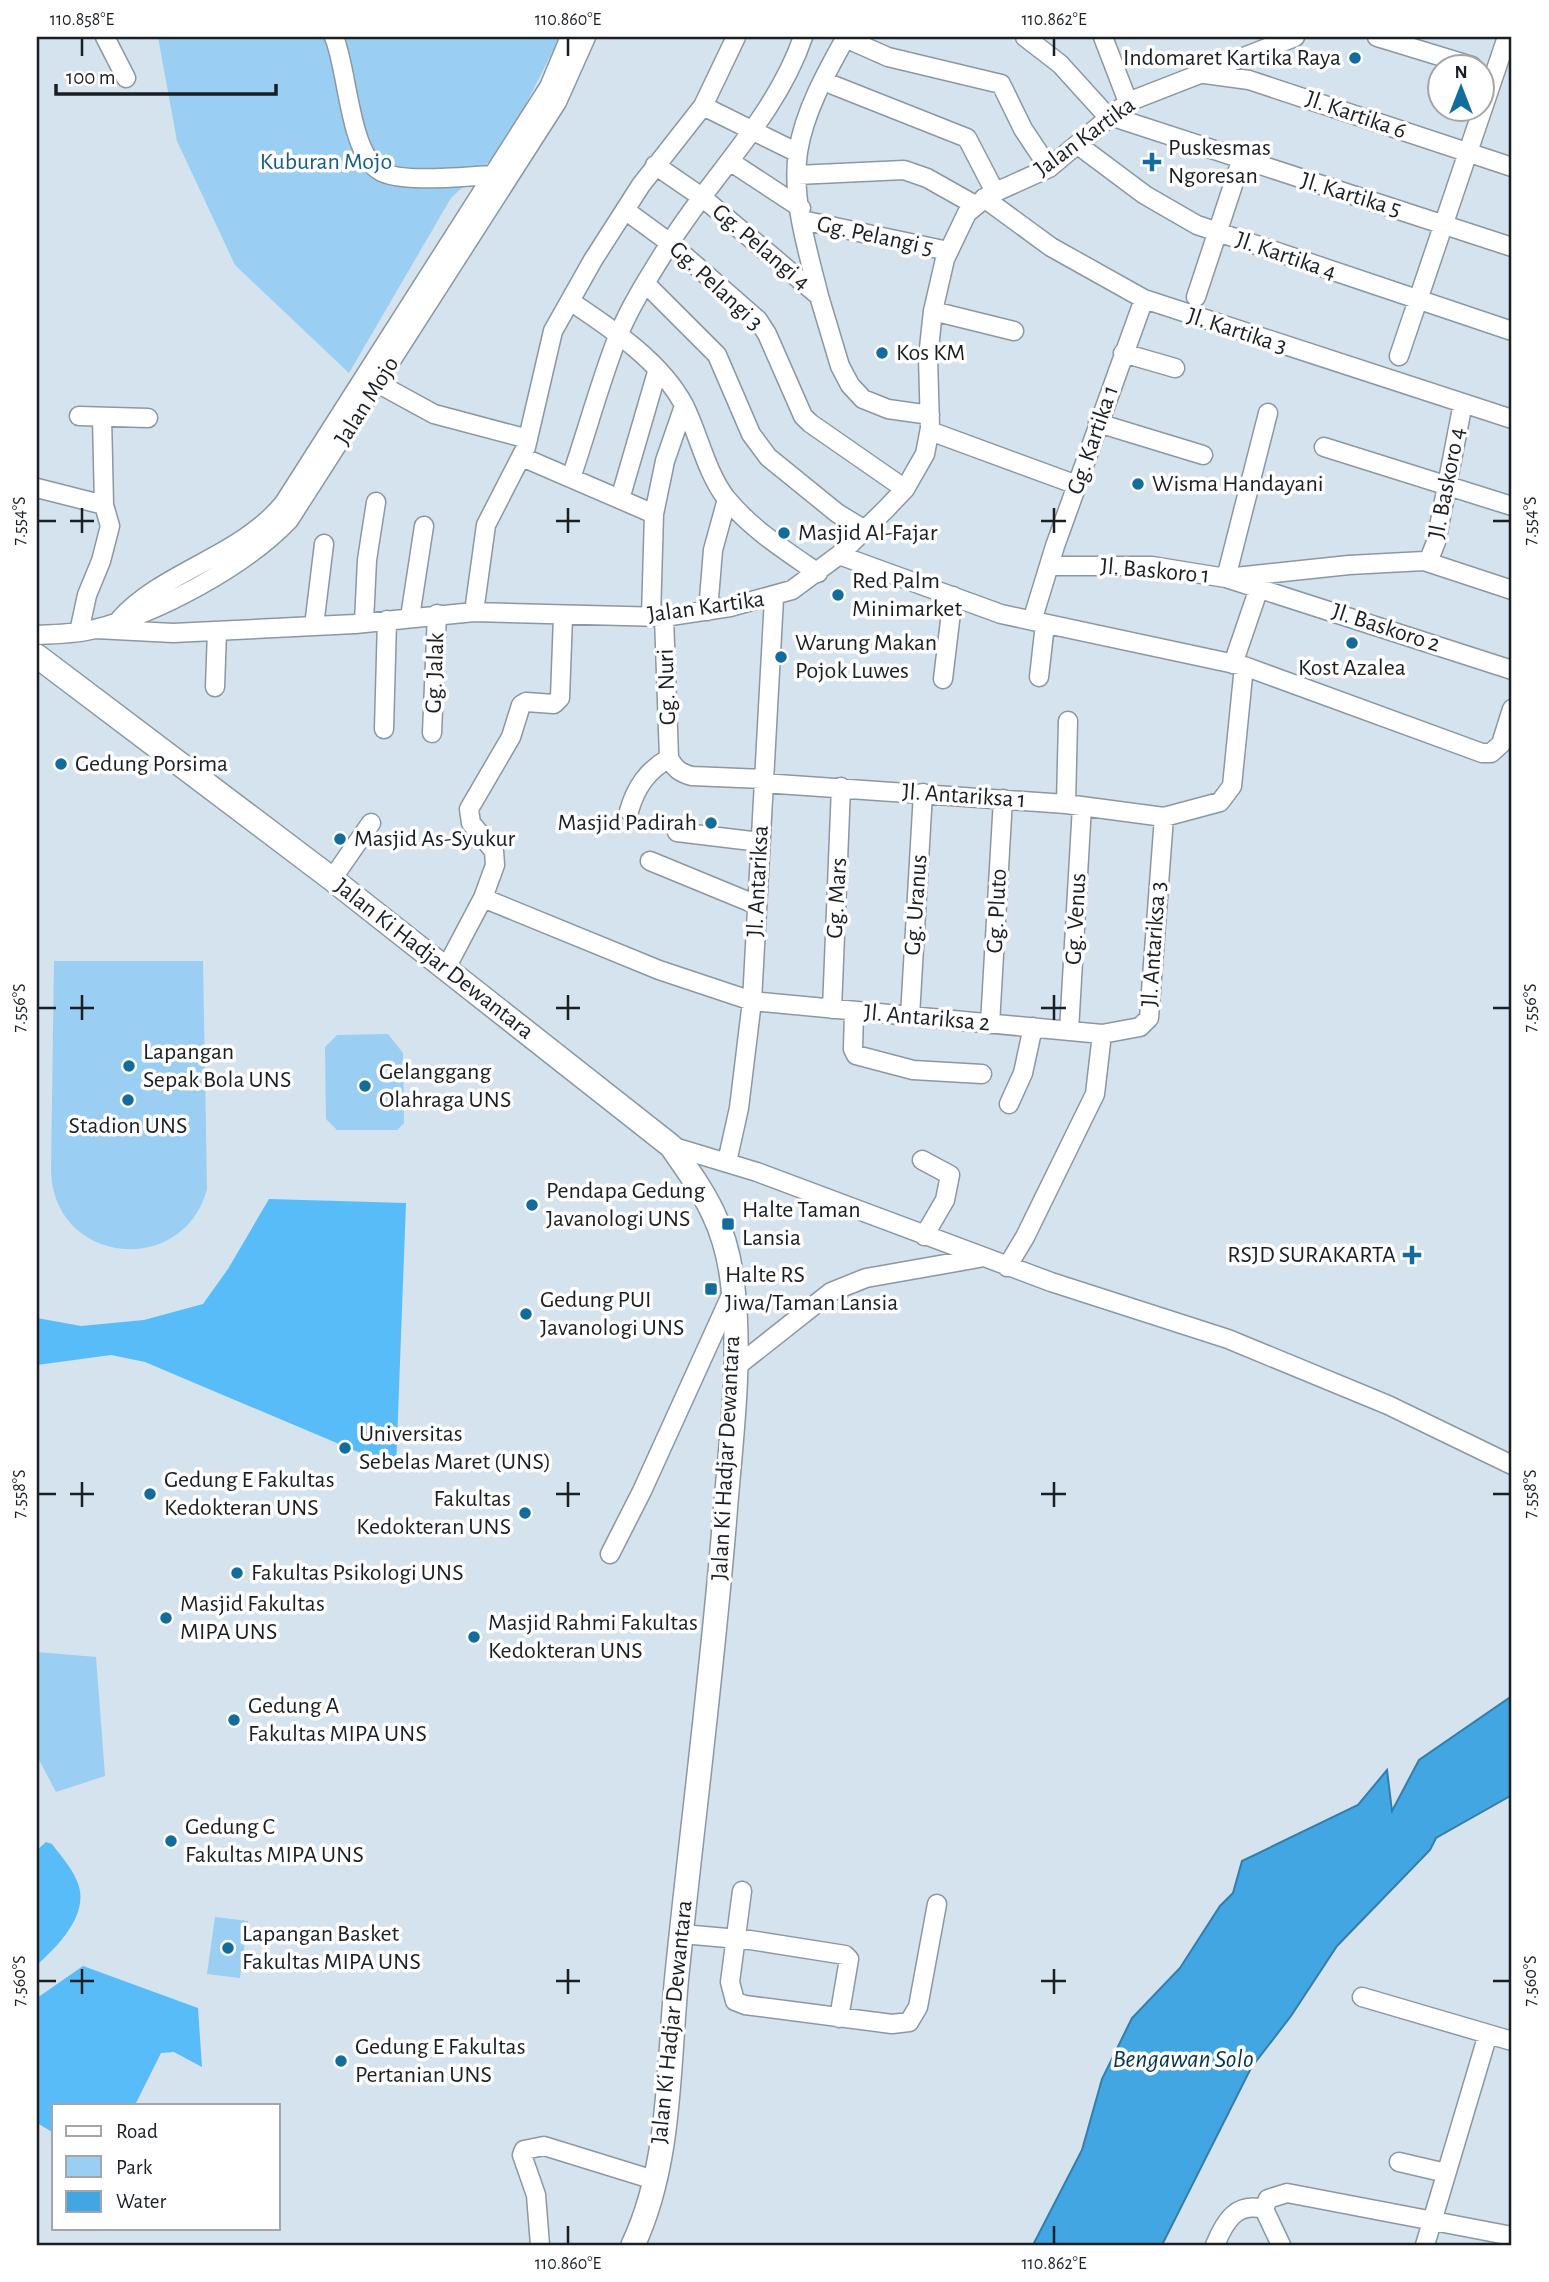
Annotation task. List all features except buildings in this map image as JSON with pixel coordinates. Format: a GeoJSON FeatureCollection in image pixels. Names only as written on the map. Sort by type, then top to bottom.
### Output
{"type":"FeatureCollection","features":[{"type":"Feature","properties":{"kind":"main road","name":"Jalan Ki Hadjar Dewantara"},"geometry":{"type":"LineString","coordinates":[[37,656],[332,879],[671,1146],[712,1205],[729,1257],[736,1367],[717,1606],[682,1934],[667,2106],[654,2180],[633,2245]]}},
{"type":"Feature","properties":{"kind":"street"},"geometry":{"type":"LineString","coordinates":[[105,37],[126,78]]}},
{"type":"Feature","properties":{"kind":"street"},"geometry":{"type":"LineString","coordinates":[[334,37],[363,154],[381,172],[405,176],[492,175]]}},
{"type":"Feature","properties":{"kind":"street"},"geometry":{"type":"LineString","coordinates":[[120,620],[135,602],[228,550],[272,517],[438,272],[492,175],[549,87],[570,37]]}},
{"type":"Feature","properties":{"kind":"street","name":"Jalan Mojo"},"geometry":{"type":"LineString","coordinates":[[37,635],[87,631],[146,613],[214,577],[276,534],[299,507],[379,384],[438,272],[557,102],[586,37]]}},
{"type":"Feature","properties":{"kind":"street"},"geometry":{"type":"LineString","coordinates":[[474,612],[486,526],[496,501],[525,448],[550,343],[569,300],[655,165],[703,106],[736,37]]}},
{"type":"Feature","properties":{"kind":"street"},"geometry":{"type":"LineString","coordinates":[[571,478],[619,335],[670,243],[751,131],[789,68],[803,37]]}},
{"type":"Feature","properties":{"kind":"street"},"geometry":{"type":"LineString","coordinates":[[819,296],[802,214],[797,175],[798,153],[823,81],[846,37],[888,57],[1002,84],[1023,129],[1049,168]]}},
{"type":"Feature","properties":{"kind":"street"},"geometry":{"type":"LineString","coordinates":[[1025,37],[1052,56],[1110,117]]}},
{"type":"Feature","properties":{"kind":"street","name":"Jalan Kartika"},"geometry":{"type":"LineString","coordinates":[[87,631],[216,631],[474,612],[657,617],[708,611],[774,598],[818,573],[839,555],[905,489],[925,454],[930,423],[929,349],[933,311],[948,251],[960,223],[984,198],[1049,168],[1128,102],[1295,37]]}},
{"type":"Feature","properties":{"kind":"street"},"geometry":{"type":"LineString","coordinates":[[1377,37],[1426,52]]}},
{"type":"Feature","properties":{"kind":"street"},"geometry":{"type":"LineString","coordinates":[[1399,356],[1467,152],[1497,74],[1507,37]]}},
{"type":"Feature","properties":{"kind":"street"},"geometry":{"type":"LineString","coordinates":[[1107,38],[1128,102]]}},
{"type":"Feature","properties":{"kind":"street","name":"Jl. Kartika 6"},"geometry":{"type":"LineString","coordinates":[[1199,74],[1248,80],[1512,167]]}},
{"type":"Feature","properties":{"kind":"street"},"geometry":{"type":"LineString","coordinates":[[823,81],[967,138],[984,198]]}},
{"type":"Feature","properties":{"kind":"street"},"geometry":{"type":"LineString","coordinates":[[703,106],[798,153]]}},
{"type":"Feature","properties":{"kind":"street","name":"Jl. Kartika 5"},"geometry":{"type":"LineString","coordinates":[[1110,117],[1512,247]]}},
{"type":"Feature","properties":{"kind":"street","name":"Jl. Kartika 4"},"geometry":{"type":"LineString","coordinates":[[1078,145],[1145,195],[1216,232],[1512,331]]}},
{"type":"Feature","properties":{"kind":"street"},"geometry":{"type":"LineString","coordinates":[[1196,297],[1241,161]]}},
{"type":"Feature","properties":{"kind":"street"},"geometry":{"type":"LineString","coordinates":[[731,162],[802,214]]}},
{"type":"Feature","properties":{"kind":"street","name":"Gg. Pelangi 4"},"geometry":{"type":"LineString","coordinates":[[655,165],[703,198],[819,296],[840,366],[850,386],[872,403],[930,423],[1077,485]]}},
{"type":"Feature","properties":{"kind":"street","name":"Jl. Kartika 3"},"geometry":{"type":"LineString","coordinates":[[797,175],[904,170],[984,198],[1051,247],[1144,299],[1512,419]]}},
{"type":"Feature","properties":{"kind":"street","name":"Gg. Pelangi 3"},"geometry":{"type":"LineString","coordinates":[[625,210],[670,243],[758,320],[767,334],[803,416],[810,424],[905,489]]}},
{"type":"Feature","properties":{"kind":"street","name":"Gg. Pelangi 5"},"geometry":{"type":"LineString","coordinates":[[802,214],[948,251]]}},
{"type":"Feature","properties":{"kind":"street"},"geometry":{"type":"LineString","coordinates":[[646,284],[717,355],[751,434],[768,457],[837,513],[865,530]]}},
{"type":"Feature","properties":{"kind":"street","name":"Gg. Kartika 1"},"geometry":{"type":"LineString","coordinates":[[1039,677],[1038,622],[1049,566],[1144,299]]}},
{"type":"Feature","properties":{"kind":"street"},"geometry":{"type":"LineString","coordinates":[[569,300],[619,335],[657,372],[684,406],[727,499],[779,547],[818,573]]}},
{"type":"Feature","properties":{"kind":"street"},"geometry":{"type":"LineString","coordinates":[[933,311],[1014,331]]}},
{"type":"Feature","properties":{"kind":"street"},"geometry":{"type":"LineString","coordinates":[[1124,353],[1175,368]]}},
{"type":"Feature","properties":{"kind":"street"},"geometry":{"type":"LineString","coordinates":[[620,499],[657,372]]}},
{"type":"Feature","properties":{"kind":"street"},"geometry":{"type":"LineString","coordinates":[[379,384],[434,414],[525,448],[571,478],[654,514]]}},
{"type":"Feature","properties":{"kind":"street","name":"Jl. Baskoro 4"},"geometry":{"type":"LineString","coordinates":[[1428,562],[1435,546],[1463,404]]}},
{"type":"Feature","properties":{"kind":"street","name":"Gg. Nuri"},"geometry":{"type":"LineString","coordinates":[[669,758],[657,617],[654,514],[665,461],[684,406]]}},
{"type":"Feature","properties":{"kind":"street"},"geometry":{"type":"LineString","coordinates":[[1268,413],[1226,578],[1349,565],[1428,562],[1512,590]]}},
{"type":"Feature","properties":{"kind":"street"},"geometry":{"type":"LineString","coordinates":[[79,416],[148,418]]}},
{"type":"Feature","properties":{"kind":"street"},"geometry":{"type":"LineString","coordinates":[[87,631],[89,586],[108,538],[110,520],[104,505],[102,417]]}},
{"type":"Feature","properties":{"kind":"street"},"geometry":{"type":"LineString","coordinates":[[1098,424],[1203,455]]}},
{"type":"Feature","properties":{"kind":"street"},"geometry":{"type":"LineString","coordinates":[[1324,447],[1512,506]]}},
{"type":"Feature","properties":{"kind":"street"},"geometry":{"type":"LineString","coordinates":[[37,488],[104,505]]}},
{"type":"Feature","properties":{"kind":"street"},"geometry":{"type":"LineString","coordinates":[[708,611],[713,550],[727,499]]}},
{"type":"Feature","properties":{"kind":"street"},"geometry":{"type":"LineString","coordinates":[[364,622],[367,560],[376,502]]}},
{"type":"Feature","properties":{"kind":"street"},"geometry":{"type":"LineString","coordinates":[[410,617],[424,526]]}},
{"type":"Feature","properties":{"kind":"street"},"geometry":{"type":"LineString","coordinates":[[314,625],[324,544]]}},
{"type":"Feature","properties":{"kind":"street"},"geometry":{"type":"LineString","coordinates":[[839,555],[985,610],[1238,665],[1482,753],[1490,753],[1502,744],[1512,709]]}},
{"type":"Feature","properties":{"kind":"street","name":"Jl. Baskoro 1"},"geometry":{"type":"LineString","coordinates":[[1049,566],[1152,566],[1226,578],[1259,588]]}},
{"type":"Feature","properties":{"kind":"street"},"geometry":{"type":"LineString","coordinates":[[1164,817],[1212,804],[1227,796],[1232,786],[1238,665],[1259,588]]}},
{"type":"Feature","properties":{"kind":"street","name":"Jl. Baskoro 2"},"geometry":{"type":"LineString","coordinates":[[1259,588],[1512,670]]}},
{"type":"Feature","properties":{"kind":"street"},"geometry":{"type":"LineString","coordinates":[[943,679],[953,596]]}},
{"type":"Feature","properties":{"kind":"street","name":"Jl. Antariksa"},"geometry":{"type":"LineString","coordinates":[[727,1162],[739,1108],[752,1001],[774,598]]}},
{"type":"Feature","properties":{"kind":"street","name":"Gg. Jalak"},"geometry":{"type":"LineString","coordinates":[[432,733],[437,614]]}},
{"type":"Feature","properties":{"kind":"street"},"geometry":{"type":"LineString","coordinates":[[445,970],[493,873],[496,854],[471,824],[469,809],[511,737],[521,705],[526,702],[554,704],[560,698],[564,615]]}},
{"type":"Feature","properties":{"kind":"street"},"geometry":{"type":"LineString","coordinates":[[384,729],[387,620]]}},
{"type":"Feature","properties":{"kind":"street"},"geometry":{"type":"LineString","coordinates":[[215,687],[216,631]]}},
{"type":"Feature","properties":{"kind":"street","name":"Gg. Venus"},"geometry":{"type":"LineString","coordinates":[[1068,721],[1074,805],[1069,1031]]}},
{"type":"Feature","properties":{"kind":"street"},"geometry":{"type":"LineString","coordinates":[[629,811],[641,782],[655,766],[669,758]]}},
{"type":"Feature","properties":{"kind":"street","name":"Jl. Antariksa 1"},"geometry":{"type":"LineString","coordinates":[[669,758],[681,774],[1074,805],[1164,817]]}},
{"type":"Feature","properties":{"kind":"street","name":"Gg. Mars"},"geometry":{"type":"LineString","coordinates":[[832,1009],[841,787]]}},
{"type":"Feature","properties":{"kind":"street","name":"Gg. Uranus"},"geometry":{"type":"LineString","coordinates":[[910,1016],[923,793]]}},
{"type":"Feature","properties":{"kind":"street","name":"Gg. Pluto"},"geometry":{"type":"LineString","coordinates":[[990,1024],[1003,799]]}},
{"type":"Feature","properties":{"kind":"street","name":"Jl. Antariksa 3"},"geometry":{"type":"LineString","coordinates":[[1102,1034],[1140,1027],[1149,1018],[1164,817]]}},
{"type":"Feature","properties":{"kind":"street"},"geometry":{"type":"LineString","coordinates":[[332,879],[371,824]]}},
{"type":"Feature","properties":{"kind":"street"},"geometry":{"type":"LineString","coordinates":[[677,832],[760,842]]}},
{"type":"Feature","properties":{"kind":"street"},"geometry":{"type":"LineString","coordinates":[[650,861],[757,905]]}},
{"type":"Feature","properties":{"kind":"street","name":"Jl. Antariksa 2"},"geometry":{"type":"LineString","coordinates":[[482,898],[659,970],[752,1001],[1102,1034]]}},
{"type":"Feature","properties":{"kind":"street"},"geometry":{"type":"LineString","coordinates":[[854,1011],[853,1049],[856,1055],[913,1070],[982,1074]]}},
{"type":"Feature","properties":{"kind":"street"},"geometry":{"type":"LineString","coordinates":[[1009,1104],[1023,1073],[1033,1027]]}},
{"type":"Feature","properties":{"kind":"street"},"geometry":{"type":"LineString","coordinates":[[1007,1267],[1025,1237],[1095,1094],[1102,1034]]}},
{"type":"Feature","properties":{"kind":"street"},"geometry":{"type":"LineString","coordinates":[[671,1146],[727,1162],[1007,1267],[1228,1339],[1388,1405],[1512,1465]]}},
{"type":"Feature","properties":{"kind":"street"},"geometry":{"type":"LineString","coordinates":[[922,1160],[949,1169],[950,1175],[945,1200],[924,1236]]}},
{"type":"Feature","properties":{"kind":"street"},"geometry":{"type":"LineString","coordinates":[[736,1367],[831,1292],[866,1278],[982,1257]]}},
{"type":"Feature","properties":{"kind":"street"},"geometry":{"type":"LineString","coordinates":[[610,1554],[733,1290]]}},
{"type":"Feature","properties":{"kind":"street"},"geometry":{"type":"LineString","coordinates":[[741,1891],[730,1982],[735,2001],[892,2024],[909,2022],[914,2017],[937,1904]]}},
{"type":"Feature","properties":{"kind":"street"},"geometry":{"type":"LineString","coordinates":[[682,1934],[734,1938],[845,1955],[849,1959],[849,1968],[839,2018]]}},
{"type":"Feature","properties":{"kind":"street"},"geometry":{"type":"LineString","coordinates":[[1362,1997],[1512,2042]]}},
{"type":"Feature","properties":{"kind":"street"},"geometry":{"type":"LineString","coordinates":[[1425,2245],[1488,2034]]}},
{"type":"Feature","properties":{"kind":"street"},"geometry":{"type":"LineString","coordinates":[[540,2245],[539,2210],[522,2155],[524,2150],[544,2146],[654,2180]]}},
{"type":"Feature","properties":{"kind":"street"},"geometry":{"type":"LineString","coordinates":[[1399,2162],[1446,2173]]}},
{"type":"Feature","properties":{"kind":"street"},"geometry":{"type":"LineString","coordinates":[[1281,2245],[1264,2209],[1268,2199],[1287,2193],[1512,2236]]}},
{"type":"Feature","properties":{"kind":"street"},"geometry":{"type":"LineString","coordinates":[[1215,2245],[1227,2221],[1237,2210],[1244,2206],[1264,2209]]}},
{"type":"Feature","properties":{"kind":"green space","name":"Kuburan Mojo"},"geometry":{"type":"Polygon","coordinates":[[[158,37],[560,37],[511,133],[497,154],[451,198],[349,373],[235,265],[177,141],[158,37]]]}},
{"type":"Feature","properties":{"kind":"green space","name":"Lapangan Sepak Bola UNS"},"geometry":{"type":"Polygon","coordinates":[[[54,961],[203,961],[207,1189],[194,1217],[173,1237],[149,1247],[122,1249],[96,1242],[74,1227],[58,1203],[51,1172],[54,961]]]}},
{"type":"Feature","properties":{"kind":"green space","name":"Gelanggang Olahraga UNS"},"geometry":{"type":"Polygon","coordinates":[[[388,1034],[403,1053],[404,1123],[397,1130],[337,1130],[326,1119],[325,1047],[337,1035],[388,1034]]]}},
{"type":"Feature","properties":{"kind":"green space"},"geometry":{"type":"Polygon","coordinates":[[[37,1652],[96,1657],[105,1776],[56,1792],[37,1756],[37,1652]]]}},
{"type":"Feature","properties":{"kind":"green space","name":"Lapangan Basket Fakultas MIPA UNS"},"geometry":{"type":"Polygon","coordinates":[[[215,1917],[248,1921],[240,1978],[207,1974],[215,1917]]]}},
{"type":"Feature","properties":{"kind":"shaded area"},"geometry":{"type":"Polygon","coordinates":[[[269,1199],[406,1203],[396,1468],[145,1362],[111,1355],[37,1365],[37,1318],[81,1326],[144,1320],[203,1304],[228,1269],[269,1199]]]}},
{"type":"Feature","properties":{"kind":"shaded area"},"geometry":{"type":"Polygon","coordinates":[[[46,1842],[52,1844],[75,1876],[80,1905],[63,1938],[37,1965],[37,1850],[46,1842]]]}},
{"type":"Feature","properties":{"kind":"shaded area"},"geometry":{"type":"Polygon","coordinates":[[[83,1966],[198,2008],[202,2067],[174,2052],[161,2053],[136,2104],[52,2104],[52,2132],[37,2123],[37,1998],[83,1966]]]}},
{"type":"Feature","properties":{"kind":"water","name":"Bengawan Solo"},"geometry":{"type":"Polygon","coordinates":[[[1512,1696],[1512,1795],[1436,1838],[1430,1850],[1337,1946],[1291,2016],[1251,2068],[1162,2245],[1033,2245],[1082,2150],[1102,2079],[1132,2018],[1180,1968],[1220,1906],[1233,1893],[1242,1861],[1358,1805],[1387,1770],[1392,1811],[1419,1760],[1512,1696]]]}},
{"type":"Feature","properties":{"kind":"place","name":"Indomaret Kartika Raya"},"geometry":{"type":"Point","coordinates":[1355,58]}},
{"type":"Feature","properties":{"kind":"place","name":"Puskesmas Ngoresan"},"geometry":{"type":"Point","coordinates":[1152,162]}},
{"type":"Feature","properties":{"kind":"place","name":"Kos KM"},"geometry":{"type":"Point","coordinates":[882,353]}},
{"type":"Feature","properties":{"kind":"place","name":"Wisma Handayani"},"geometry":{"type":"Point","coordinates":[1138,484]}},
{"type":"Feature","properties":{"kind":"place","name":"Masjid Al-Fajar"},"geometry":{"type":"Point","coordinates":[784,533]}},
{"type":"Feature","properties":{"kind":"place","name":"Red Palm Minimarket"},"geometry":{"type":"Point","coordinates":[838,595]}},
{"type":"Feature","properties":{"kind":"place","name":"Kost Azalea"},"geometry":{"type":"Point","coordinates":[1352,643]}},
{"type":"Feature","properties":{"kind":"place","name":"Warung Makan Pojok Luwes"},"geometry":{"type":"Point","coordinates":[781,657]}},
{"type":"Feature","properties":{"kind":"place","name":"Gedung Porsima"},"geometry":{"type":"Point","coordinates":[61,764]}},
{"type":"Feature","properties":{"kind":"place","name":"Masjid Padirah"},"geometry":{"type":"Point","coordinates":[711,823]}},
{"type":"Feature","properties":{"kind":"place","name":"Masjid As-Syukur"},"geometry":{"type":"Point","coordinates":[340,839]}},
{"type":"Feature","properties":{"kind":"place","name":"Lapangan Sepak Bola UNS"},"geometry":{"type":"Point","coordinates":[129,1066]}},
{"type":"Feature","properties":{"kind":"place","name":"Gelanggang Olahraga UNS"},"geometry":{"type":"Point","coordinates":[365,1086]}},
{"type":"Feature","properties":{"kind":"place","name":"Stadion UNS"},"geometry":{"type":"Point","coordinates":[128,1100]}},
{"type":"Feature","properties":{"kind":"place","name":"Pendapa Gedung Javanologi UNS"},"geometry":{"type":"Point","coordinates":[532,1205]}},
{"type":"Feature","properties":{"kind":"place","name":"Halte Taman Lansia"},"geometry":{"type":"Point","coordinates":[728,1224]}},
{"type":"Feature","properties":{"kind":"place","name":"RSJD SURAKARTA"},"geometry":{"type":"Point","coordinates":[1412,1255]}},
{"type":"Feature","properties":{"kind":"place","name":"Halte RS Jiwa/Taman Lansia"},"geometry":{"type":"Point","coordinates":[711,1289]}},
{"type":"Feature","properties":{"kind":"place","name":"Gedung PUI Javanologi UNS"},"geometry":{"type":"Point","coordinates":[526,1314]}},
{"type":"Feature","properties":{"kind":"place","name":"Universitas Sebelas Maret (UNS)"},"geometry":{"type":"Point","coordinates":[345,1448]}},
{"type":"Feature","properties":{"kind":"place","name":"Gedung E Fakultas Kedokteran UNS"},"geometry":{"type":"Point","coordinates":[150,1494]}},
{"type":"Feature","properties":{"kind":"place","name":"Fakultas Kedokteran UNS"},"geometry":{"type":"Point","coordinates":[525,1513]}},
{"type":"Feature","properties":{"kind":"place","name":"Fakultas Psikologi UNS"},"geometry":{"type":"Point","coordinates":[237,1573]}},
{"type":"Feature","properties":{"kind":"place","name":"Masjid Fakultas MIPA UNS"},"geometry":{"type":"Point","coordinates":[166,1618]}},
{"type":"Feature","properties":{"kind":"place","name":"Masjid Rahmi Fakultas Kedokteran UNS"},"geometry":{"type":"Point","coordinates":[474,1637]}},
{"type":"Feature","properties":{"kind":"place","name":"Gedung A Fakultas MIPA UNS"},"geometry":{"type":"Point","coordinates":[234,1720]}},
{"type":"Feature","properties":{"kind":"place","name":"Gedung C Fakultas MIPA UNS"},"geometry":{"type":"Point","coordinates":[171,1841]}},
{"type":"Feature","properties":{"kind":"place","name":"Lapangan Basket Fakultas MIPA UNS"},"geometry":{"type":"Point","coordinates":[228,1948]}},
{"type":"Feature","properties":{"kind":"place","name":"Gedung E Fakultas Pertanian UNS"},"geometry":{"type":"Point","coordinates":[341,2061]}}]}
